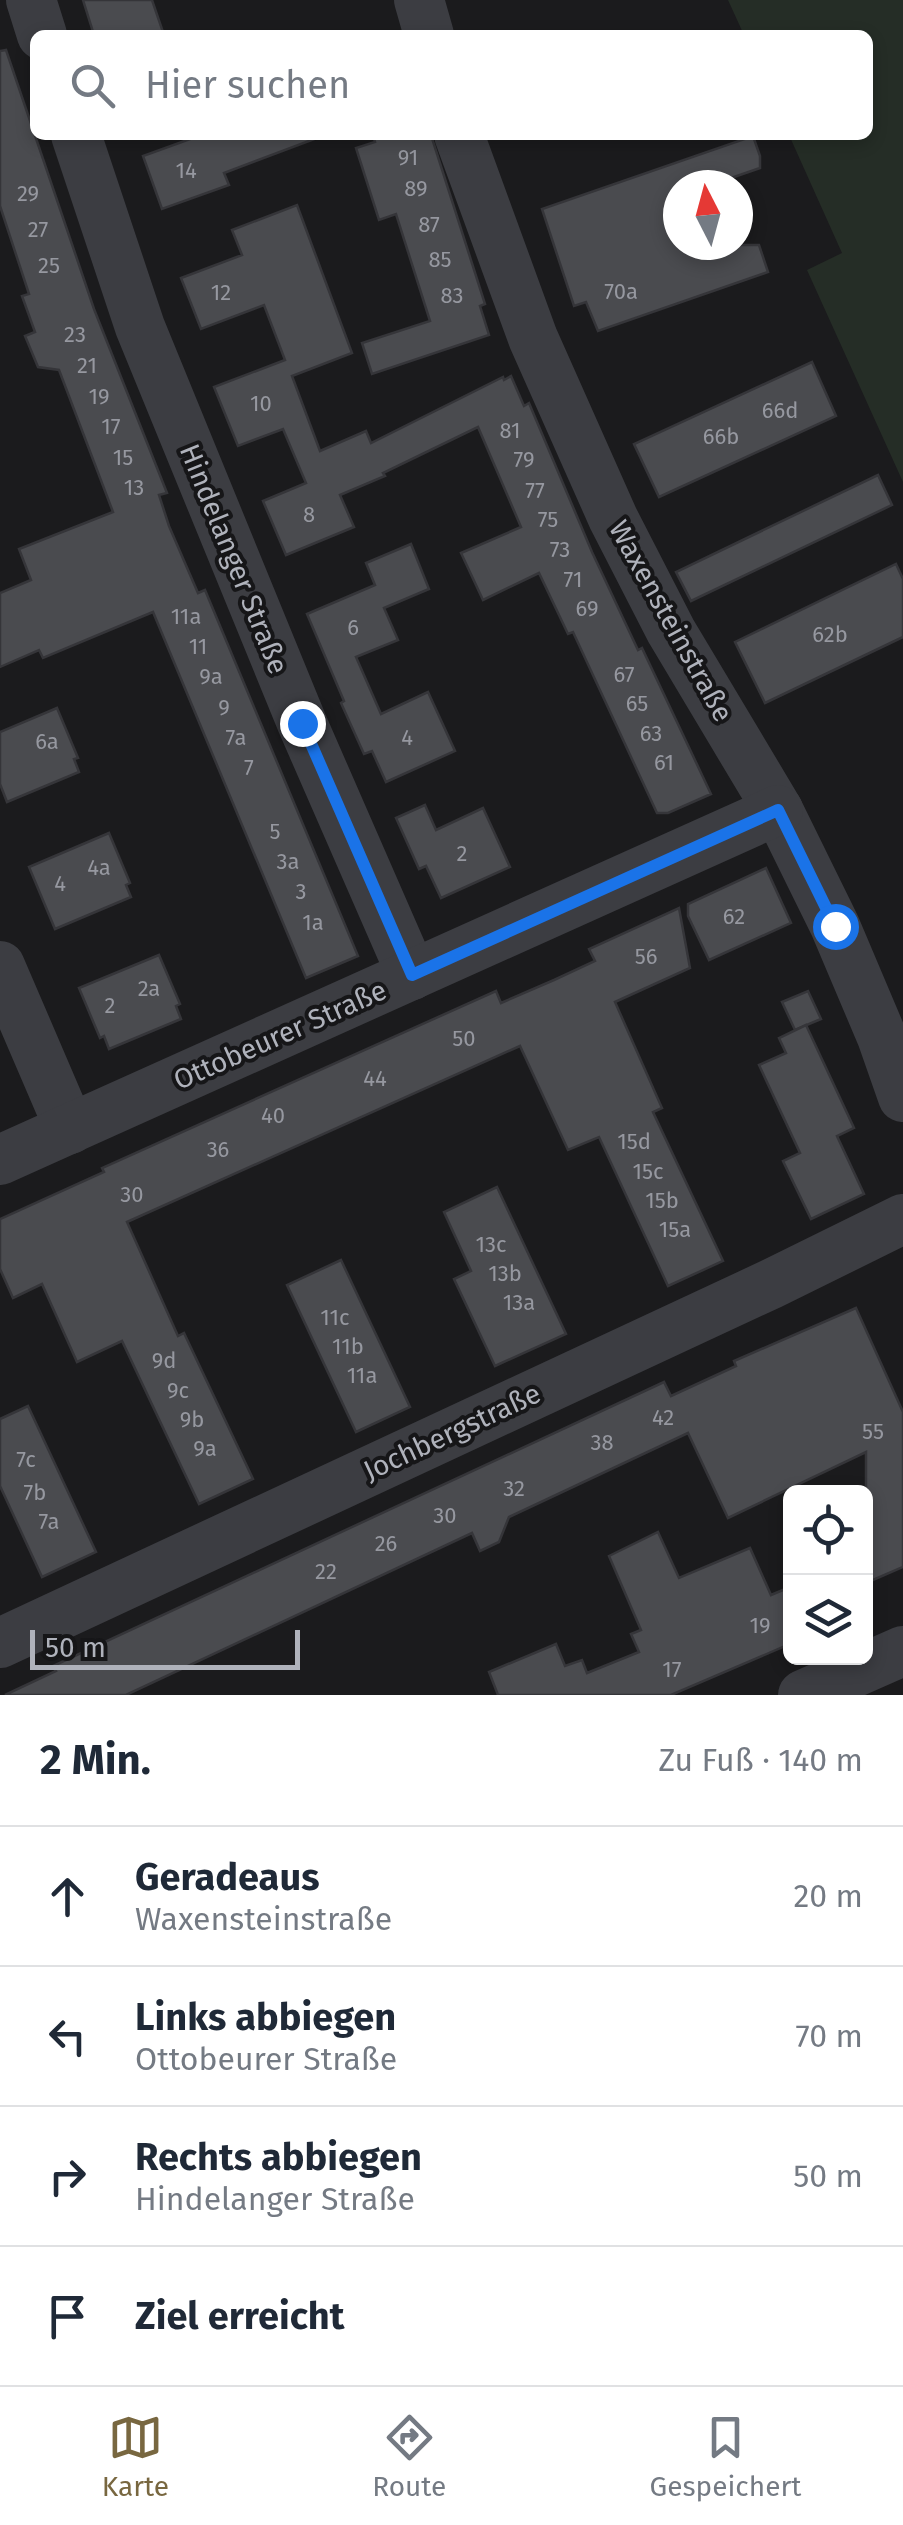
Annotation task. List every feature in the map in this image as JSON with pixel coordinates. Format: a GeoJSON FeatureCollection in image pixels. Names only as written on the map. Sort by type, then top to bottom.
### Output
{"type":"FeatureCollection","features":[{"type":"Feature","properties":{"kind":"street"},"geometry":{"type":"LineString","coordinates":[[30,0],[40,30]]}},
{"type":"Feature","properties":{"kind":"street"},"geometry":{"type":"LineString","coordinates":[[419,0],[428,30]]}},
{"type":"Feature","properties":{"kind":"street","name":"Hindelanger Straße"},"geometry":{"type":"LineString","coordinates":[[78,140],[140,328],[287,688],[412,975]]}},
{"type":"Feature","properties":{"kind":"street","name":"Waxensteinstraße"},"geometry":{"type":"LineString","coordinates":[[461,140],[534,338],[614,518],[672,631],[778,810],[835,926],[882,1036],[903,1097]]}},
{"type":"Feature","properties":{"kind":"street","name":"Ottobeurer Straße"},"geometry":{"type":"LineString","coordinates":[[0,1160],[778,810]]}},
{"type":"Feature","properties":{"kind":"street"},"geometry":{"type":"LineString","coordinates":[[0,966],[70,1129]]}},
{"type":"Feature","properties":{"kind":"street","name":"Jochbergstraße"},"geometry":{"type":"LineString","coordinates":[[0,1643],[903,1219]]}},
{"type":"Feature","properties":{"kind":"street"},"geometry":{"type":"LineString","coordinates":[[802,1695],[889,1670]]}},
{"type":"Feature","properties":{"kind":"shaded area"},"geometry":{"type":"Polygon","coordinates":[[[728,0],[903,0],[903,482],[807,270],[842,253],[791,140],[873,140],[873,30],[742,30],[728,0]]]}},
{"type":"Feature","properties":{"kind":"building"},"geometry":{"type":"Polygon","coordinates":[[[83,0],[152,0],[162,30],[92,30],[83,0]]]}},
{"type":"Feature","properties":{"kind":"building"},"geometry":{"type":"Polygon","coordinates":[[[6,50],[30,121],[30,140],[37,140],[94,309],[167,493],[159,495],[169,526],[198,593],[205,590],[358,956],[306,978],[153,612],[43,658],[39,650],[0,667],[0,593],[31,580],[19,549],[113,512],[59,370],[38,367],[25,336],[35,332],[22,296],[29,294],[0,206],[0,51],[6,50]]]}},
{"type":"Feature","properties":{"kind":"building"},"geometry":{"type":"Polygon","coordinates":[[[187,140],[312,140],[224,173],[229,185],[162,209],[143,156],[187,140]]]}},
{"type":"Feature","properties":{"kind":"building"},"geometry":{"type":"Polygon","coordinates":[[[433,140],[485,304],[480,306],[489,335],[372,374],[362,343],[430,321],[396,214],[379,220],[356,148],[375,142],[433,140]]]}},
{"type":"Feature","properties":{"kind":"building"},"geometry":{"type":"Polygon","coordinates":[[[741,140],[754,140],[760,168],[753,170],[663,170],[663,260],[753,260],[753,245],[759,245],[768,272],[598,331],[586,302],[574,306],[542,209],[741,140]]]}},
{"type":"Feature","properties":{"kind":"building"},"geometry":{"type":"Polygon","coordinates":[[[297,205],[352,353],[292,376],[320,451],[366,431],[371,443],[511,376],[524,406],[529,403],[592,552],[711,794],[668,813],[657,813],[573,632],[568,634],[539,573],[483,600],[461,553],[521,527],[478,427],[340,495],[354,527],[286,555],[263,501],[306,483],[283,429],[238,446],[214,387],[285,360],[264,305],[201,329],[181,278],[242,255],[232,230],[297,205]]]}},
{"type":"Feature","properties":{"kind":"building"},"geometry":{"type":"Polygon","coordinates":[[[812,362],[836,416],[659,497],[634,444],[812,362]]]}},
{"type":"Feature","properties":{"kind":"building"},"geometry":{"type":"Polygon","coordinates":[[[878,475],[892,505],[691,601],[676,572],[878,475]]]}},
{"type":"Feature","properties":{"kind":"building"},"geometry":{"type":"Polygon","coordinates":[[[411,544],[429,589],[384,608],[398,640],[356,657],[381,714],[428,692],[455,751],[386,782],[372,751],[364,754],[307,614],[375,585],[366,563],[411,544]]]}},
{"type":"Feature","properties":{"kind":"building"},"geometry":{"type":"Polygon","coordinates":[[[896,564],[903,579],[903,637],[765,703],[735,642],[896,564]]]}},
{"type":"Feature","properties":{"kind":"building"},"geometry":{"type":"Polygon","coordinates":[[[57,708],[78,758],[74,759],[79,772],[7,802],[0,784],[0,732],[57,708]]]}},
{"type":"Feature","properties":{"kind":"building"},"geometry":{"type":"Polygon","coordinates":[[[425,805],[436,830],[483,808],[510,867],[441,898],[426,866],[419,869],[396,818],[425,805]]]}},
{"type":"Feature","properties":{"kind":"building"},"geometry":{"type":"Polygon","coordinates":[[[109,833],[130,883],[126,885],[131,897],[55,929],[29,867],[109,833]]]}},
{"type":"Feature","properties":{"kind":"building"},"geometry":{"type":"Polygon","coordinates":[[[766,868],[791,923],[709,960],[688,916],[688,904],[766,868]]]}},
{"type":"Feature","properties":{"kind":"building"},"geometry":{"type":"Polygon","coordinates":[[[679,908],[690,968],[615,1002],[662,1108],[653,1112],[723,1261],[668,1286],[599,1137],[568,1150],[520,1046],[127,1222],[178,1336],[184,1333],[253,1479],[199,1504],[122,1341],[77,1362],[42,1284],[13,1298],[0,1269],[0,1219],[104,1172],[102,1168],[496,991],[501,1003],[554,980],[595,961],[589,949],[679,908]]]}},
{"type":"Feature","properties":{"kind":"building"},"geometry":{"type":"Polygon","coordinates":[[[159,955],[180,1004],[176,1006],[181,1019],[109,1049],[104,1036],[100,1038],[79,988],[159,955]]]}},
{"type":"Feature","properties":{"kind":"building"},"geometry":{"type":"Polygon","coordinates":[[[808,991],[821,1019],[795,1030],[782,1002],[808,991]]]}},
{"type":"Feature","properties":{"kind":"building"},"geometry":{"type":"Polygon","coordinates":[[[806,1025],[854,1128],[837,1136],[864,1194],[811,1219],[783,1161],[800,1153],[759,1065],[786,1053],[779,1038],[806,1025]]]}},
{"type":"Feature","properties":{"kind":"building"},"geometry":{"type":"Polygon","coordinates":[[[497,1187],[566,1334],[495,1366],[454,1279],[471,1271],[444,1212],[497,1187]]]}},
{"type":"Feature","properties":{"kind":"building"},"geometry":{"type":"Polygon","coordinates":[[[341,1260],[410,1407],[356,1432],[287,1285],[341,1260]]]}},
{"type":"Feature","properties":{"kind":"building"},"geometry":{"type":"Polygon","coordinates":[[[856,1308],[903,1412],[903,1567],[873,1580],[873,1485],[866,1485],[866,1452],[797,1485],[783,1485],[783,1492],[728,1518],[688,1433],[509,1517],[499,1542],[480,1551],[472,1533],[126,1695],[5,1695],[56,1671],[53,1666],[664,1382],[671,1396],[736,1366],[734,1361],[856,1308]]]}},
{"type":"Feature","properties":{"kind":"building"},"geometry":{"type":"Polygon","coordinates":[[[28,1406],[96,1552],[42,1577],[0,1486],[0,1419],[28,1406]]]}},
{"type":"Feature","properties":{"kind":"building"},"geometry":{"type":"Polygon","coordinates":[[[658,1532],[679,1578],[750,1548],[771,1595],[783,1590],[783,1647],[671,1695],[498,1695],[489,1672],[556,1644],[565,1666],[582,1660],[587,1673],[639,1652],[631,1634],[641,1630],[609,1556],[658,1532]]]}},
{"type":"Feature","properties":{"kind":"route"},"geometry":{"type":"LineString","coordinates":[[302,723],[412,975],[778,810],[835,926]]}}]}
